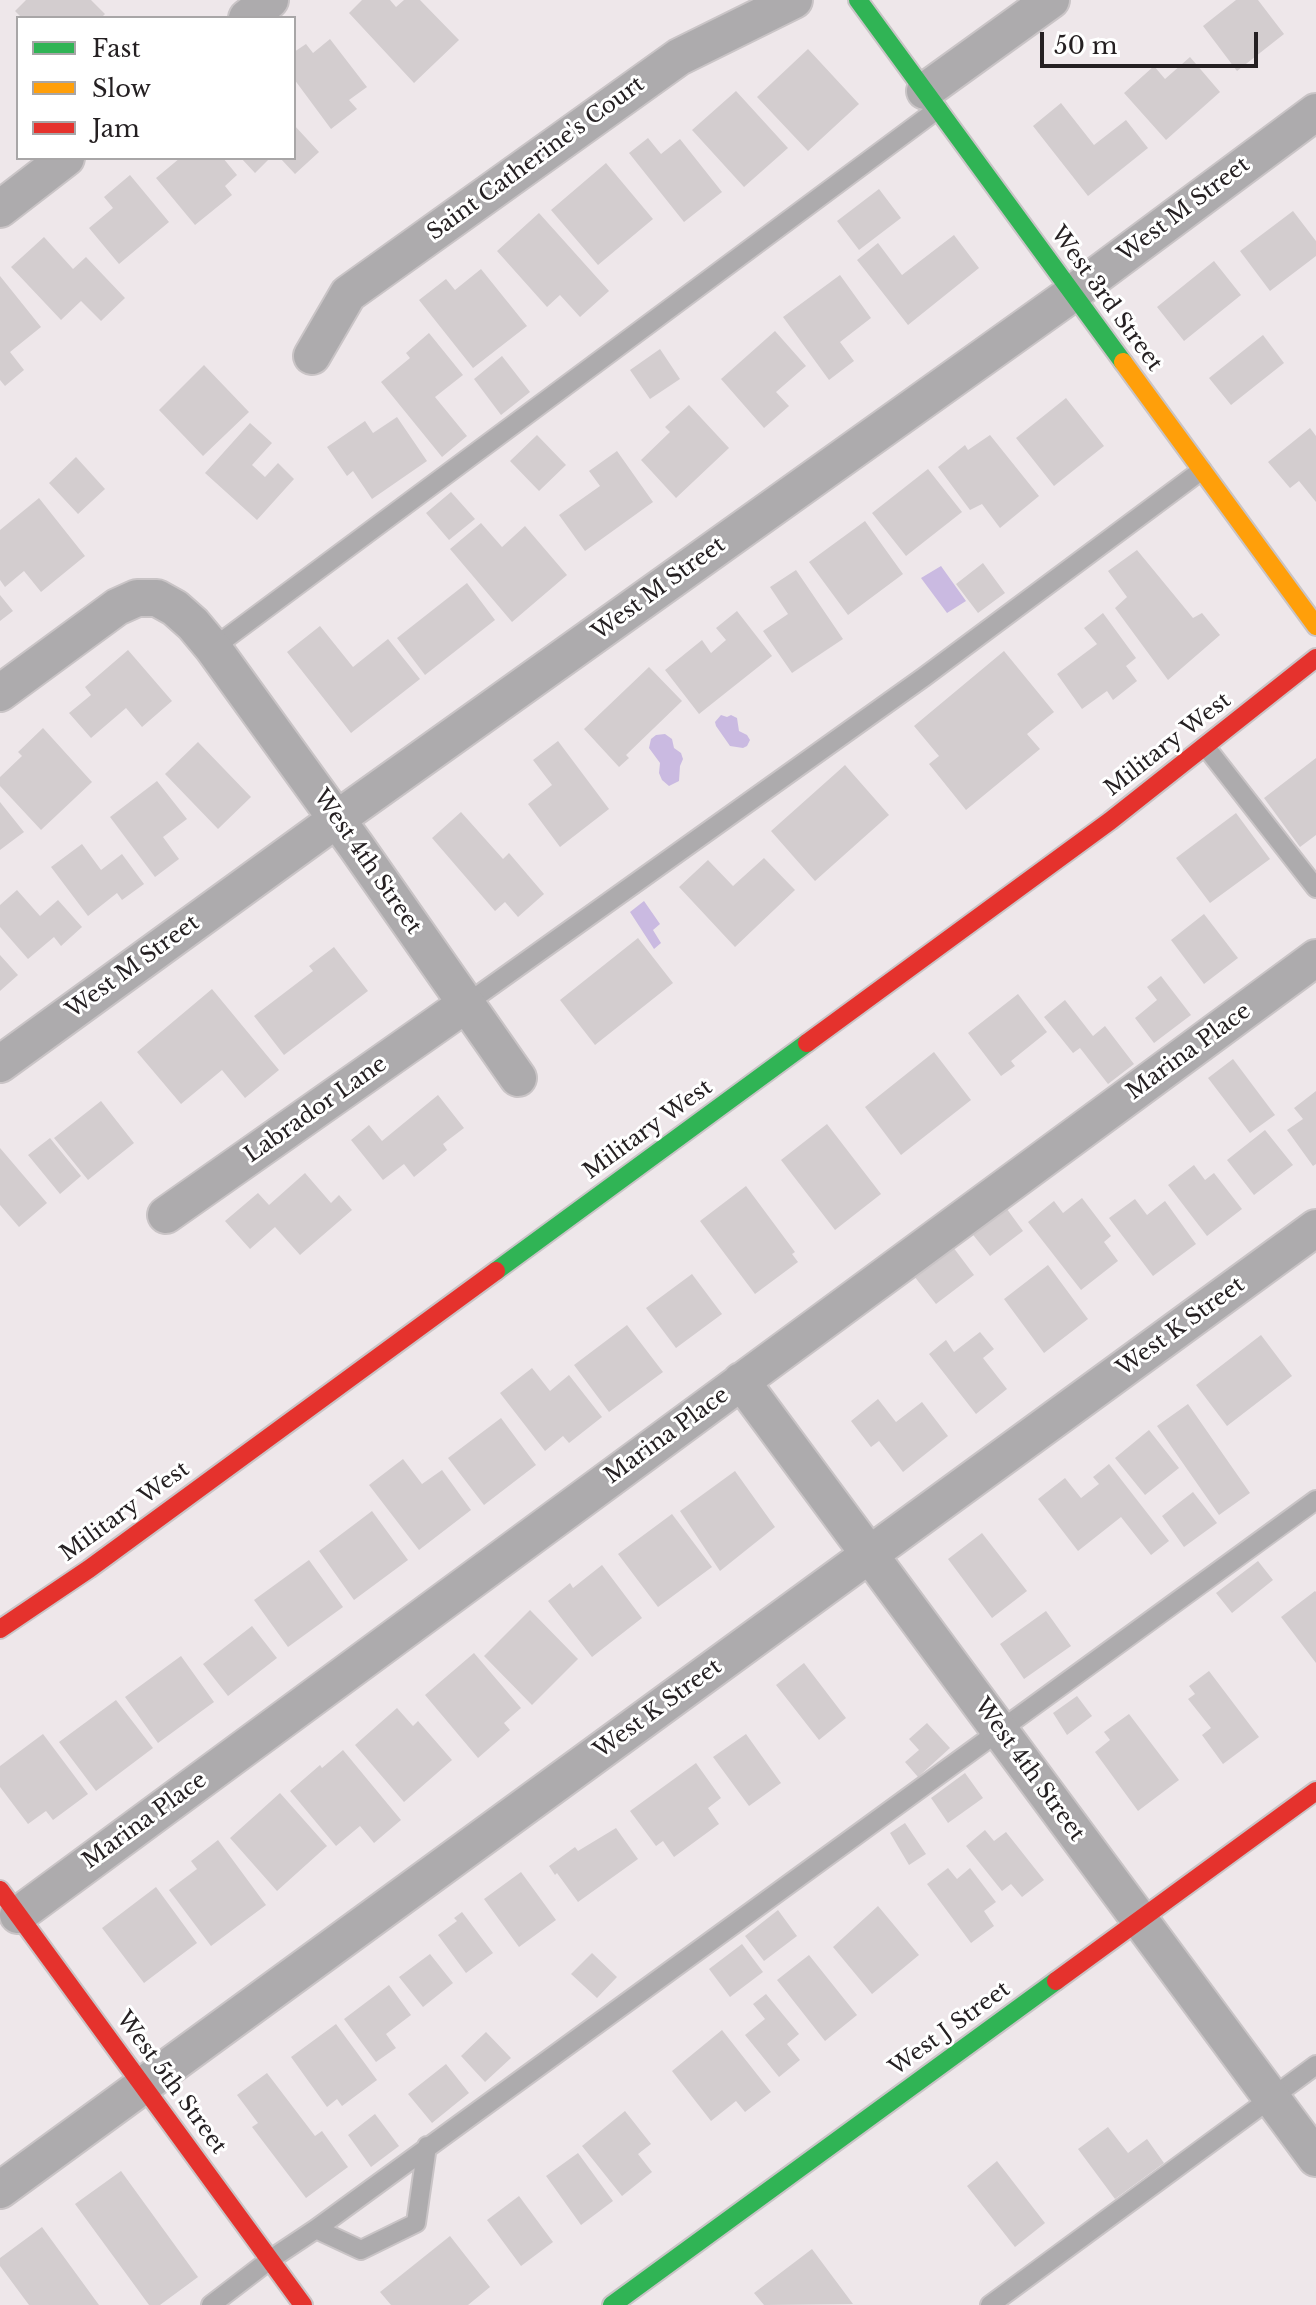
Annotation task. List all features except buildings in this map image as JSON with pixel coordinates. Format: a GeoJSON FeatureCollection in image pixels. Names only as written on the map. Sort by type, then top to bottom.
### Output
{"type":"FeatureCollection","features":[{"type":"Feature","properties":{"kind":"street"},"geometry":{"type":"LineString","coordinates":[[250,16],[270,0]]}},
{"type":"Feature","properties":{"kind":"street","name":"Saint Catherine's Court"},"geometry":{"type":"LineString","coordinates":[[312,356],[348,294],[679,57],[794,0]]}},
{"type":"Feature","properties":{"kind":"street","name":"West 3rd Street"},"geometry":{"type":"LineString","coordinates":[[858,0],[1316,626]]}},
{"type":"Feature","properties":{"kind":"street"},"geometry":{"type":"LineString","coordinates":[[931,100],[1051,0]]}},
{"type":"Feature","properties":{"kind":"street","name":"West M Street"},"geometry":{"type":"LineString","coordinates":[[0,1064],[1073,293],[1316,112]]}},
{"type":"Feature","properties":{"kind":"street"},"geometry":{"type":"LineString","coordinates":[[0,209],[63,160]]}},
{"type":"Feature","properties":{"kind":"street","name":"West 4th Street"},"geometry":{"type":"LineString","coordinates":[[0,693],[117,607],[137,598],[157,598],[175,608],[213,648],[518,1078]]}},
{"type":"Feature","properties":{"kind":"street","name":"Military West"},"geometry":{"type":"LineString","coordinates":[[0,1629],[89,1569],[1097,830],[1316,658]]}},
{"type":"Feature","properties":{"kind":"street","name":"Marina Place"},"geometry":{"type":"LineString","coordinates":[[9,1903],[741,1381],[1316,958]]}},
{"type":"Feature","properties":{"kind":"street","name":"Labrador Lane"},"geometry":{"type":"LineString","coordinates":[[166,1215],[466,1004]]}},
{"type":"Feature","properties":{"kind":"street","name":"West K Street"},"geometry":{"type":"LineString","coordinates":[[0,2190],[1316,1228]]}},
{"type":"Feature","properties":{"kind":"street","name":"West 4th Street"},"geometry":{"type":"LineString","coordinates":[[741,1381],[1316,2158]]}},
{"type":"Feature","properties":{"kind":"street","name":"West J Street"},"geometry":{"type":"LineString","coordinates":[[612,2305],[1316,1791]]}},
{"type":"Feature","properties":{"kind":"street","name":"West 5th Street"},"geometry":{"type":"LineString","coordinates":[[9,1903],[303,2305]]}},
{"type":"Feature","properties":{"kind":"lane"},"geometry":{"type":"LineString","coordinates":[[213,648],[931,100]]}},
{"type":"Feature","properties":{"kind":"lane"},"geometry":{"type":"LineString","coordinates":[[466,1004],[924,677],[1202,470]]}},
{"type":"Feature","properties":{"kind":"lane"},"geometry":{"type":"LineString","coordinates":[[1205,746],[1315,884]]}},
{"type":"Feature","properties":{"kind":"lane"},"geometry":{"type":"LineString","coordinates":[[211,2305],[1316,1500]]}},
{"type":"Feature","properties":{"kind":"lane"},"geometry":{"type":"LineString","coordinates":[[990,2305],[1316,2065]]}},
{"type":"Feature","properties":{"kind":"lane"},"geometry":{"type":"LineString","coordinates":[[316,2229],[361,2250],[416,2223],[427,2146]]}},
{"type":"Feature","properties":{"kind":"shaded area"},"geometry":{"type":"Polygon","coordinates":[[[941,566],[966,601],[947,613],[921,578],[941,566]]]}},
{"type":"Feature","properties":{"kind":"shaded area"},"geometry":{"type":"Polygon","coordinates":[[[721,715],[737,718],[739,731],[750,740],[747,746],[730,746],[716,726],[715,722],[721,715]]]}},
{"type":"Feature","properties":{"kind":"shaded area"},"geometry":{"type":"Polygon","coordinates":[[[665,734],[672,739],[674,748],[683,759],[679,781],[669,786],[662,780],[660,763],[649,748],[651,739],[665,734]]]}},
{"type":"Feature","properties":{"kind":"shaded area"},"geometry":{"type":"Polygon","coordinates":[[[644,901],[660,924],[653,930],[661,943],[654,949],[630,912],[644,901]]]}},
{"type":"Feature","properties":{"kind":"traffic: fast"},"geometry":{"type":"LineString","coordinates":[[858,0],[1123,362]]}},
{"type":"Feature","properties":{"kind":"traffic: fast"},"geometry":{"type":"LineString","coordinates":[[496,1271],[807,1043]]}},
{"type":"Feature","properties":{"kind":"traffic: fast"},"geometry":{"type":"LineString","coordinates":[[612,2305],[1056,1981]]}},
{"type":"Feature","properties":{"kind":"traffic: slow"},"geometry":{"type":"LineString","coordinates":[[1123,362],[1316,626]]}},
{"type":"Feature","properties":{"kind":"traffic: jam"},"geometry":{"type":"LineString","coordinates":[[807,1043],[1110,821],[1316,658]]}},
{"type":"Feature","properties":{"kind":"traffic: jam"},"geometry":{"type":"LineString","coordinates":[[0,1629],[89,1569],[496,1271]]}},
{"type":"Feature","properties":{"kind":"traffic: jam"},"geometry":{"type":"LineString","coordinates":[[1056,1981],[1316,1791]]}},
{"type":"Feature","properties":{"kind":"traffic: jam"},"geometry":{"type":"LineString","coordinates":[[0,1890],[303,2305]]}}]}
